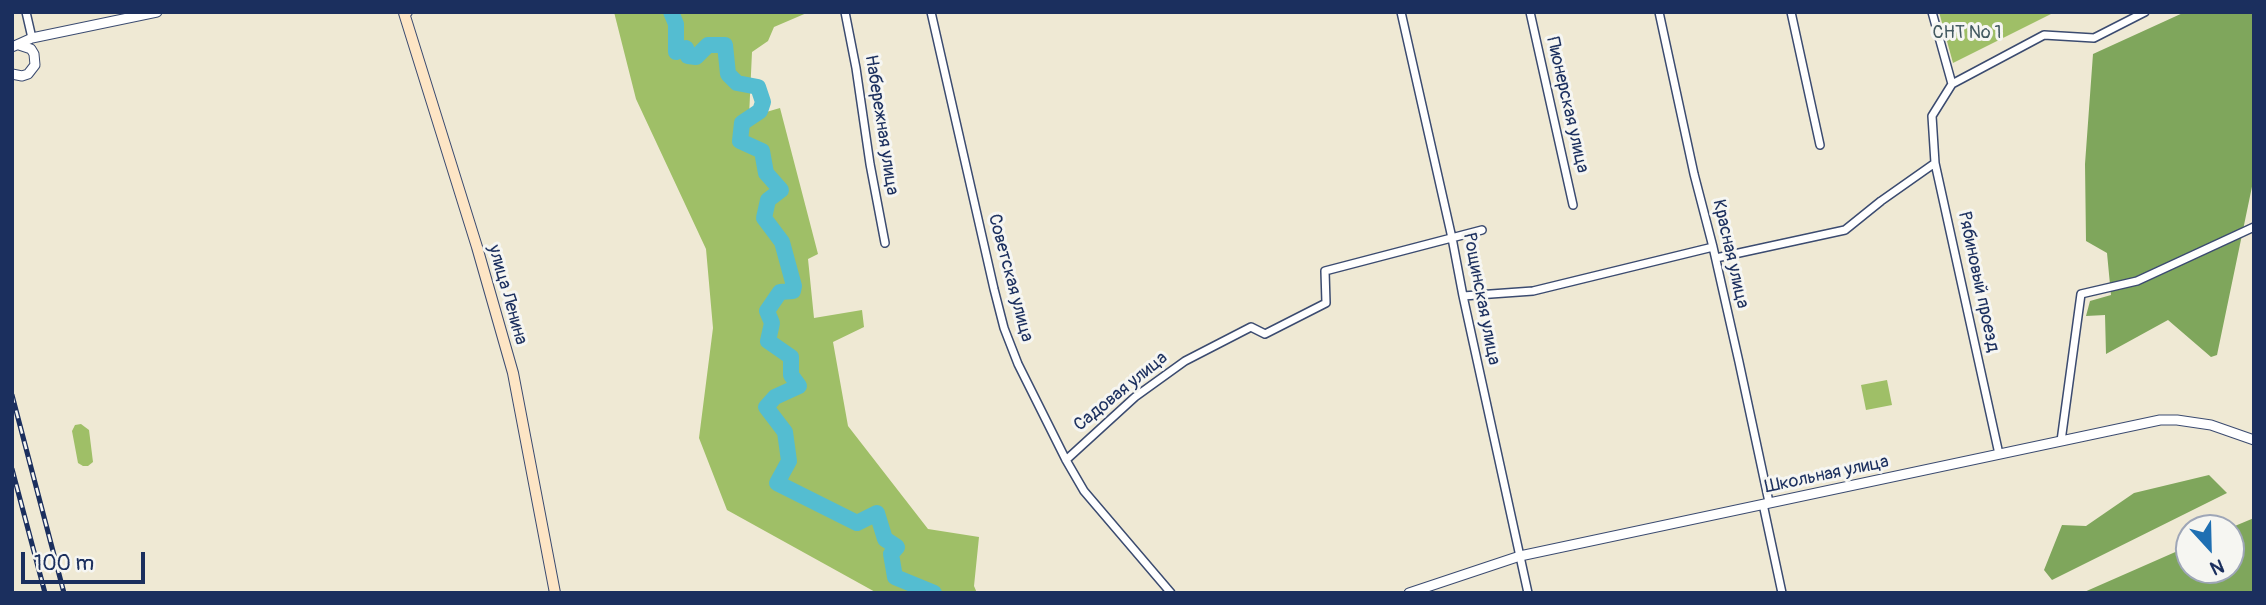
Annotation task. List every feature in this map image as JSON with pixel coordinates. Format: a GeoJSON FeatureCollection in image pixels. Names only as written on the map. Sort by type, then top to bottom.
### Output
{"type":"FeatureCollection","features":[{"type":"Feature","properties":{"kind":"main road","name":"улица Ленина"},"geometry":{"type":"LineString","coordinates":[[405,13],[513,373],[555,593]]}},
{"type":"Feature","properties":{"kind":"street"},"geometry":{"type":"LineString","coordinates":[[26,12],[32,38]]}},
{"type":"Feature","properties":{"kind":"street"},"geometry":{"type":"LineString","coordinates":[[16,46],[32,38],[157,12]]}},
{"type":"Feature","properties":{"kind":"street","name":"Набережная улица"},"geometry":{"type":"LineString","coordinates":[[845,12],[885,243]]}},
{"type":"Feature","properties":{"kind":"street","name":"Советская улица"},"geometry":{"type":"LineString","coordinates":[[931,12],[1004,328],[1018,364],[1084,491],[1171,593]]}},
{"type":"Feature","properties":{"kind":"street","name":"Рощинская улица"},"geometry":{"type":"LineString","coordinates":[[1401,12],[1528,593]]}},
{"type":"Feature","properties":{"kind":"street","name":"Пионерская улица"},"geometry":{"type":"LineString","coordinates":[[1530,12],[1573,205]]}},
{"type":"Feature","properties":{"kind":"street","name":"Красная улица"},"geometry":{"type":"LineString","coordinates":[[1659,12],[1694,174],[1716,258],[1782,593]]}},
{"type":"Feature","properties":{"kind":"street"},"geometry":{"type":"LineString","coordinates":[[1791,12],[1820,145]]}},
{"type":"Feature","properties":{"kind":"street"},"geometry":{"type":"LineString","coordinates":[[1932,12],[1952,84],[2044,35],[2094,38],[2145,12]]}},
{"type":"Feature","properties":{"kind":"street"},"geometry":{"type":"LineString","coordinates":[[12,74],[28,74],[34,65],[34,54],[44,36]]}},
{"type":"Feature","properties":{"kind":"street"},"geometry":{"type":"LineString","coordinates":[[16,46],[26,46],[34,54]]}},
{"type":"Feature","properties":{"kind":"street","name":"Рябиновый проезд"},"geometry":{"type":"LineString","coordinates":[[1952,84],[1932,116],[1936,163],[1999,454]]}},
{"type":"Feature","properties":{"kind":"street"},"geometry":{"type":"LineString","coordinates":[[1716,258],[1845,230],[1936,163]]}},
{"type":"Feature","properties":{"kind":"street"},"geometry":{"type":"LineString","coordinates":[[2061,441],[2081,294],[2137,281],[2254,226]]}},
{"type":"Feature","properties":{"kind":"street","name":"Садовая улица"},"geometry":{"type":"LineString","coordinates":[[1066,460],[1135,397],[1185,361],[1251,327],[1265,334],[1326,303],[1325,271],[1482,230]]}},
{"type":"Feature","properties":{"kind":"street"},"geometry":{"type":"LineString","coordinates":[[1463,296],[1533,290],[1713,247]]}},
{"type":"Feature","properties":{"kind":"street","name":"Школьная улица"},"geometry":{"type":"LineString","coordinates":[[1409,593],[1520,556],[2160,421],[2177,420],[2211,425],[2254,440]]}},
{"type":"Feature","properties":{"kind":"green space"},"geometry":{"type":"Polygon","coordinates":[[[614,12],[809,12],[774,27],[768,41],[752,52],[749,117],[780,108],[818,254],[808,259],[814,318],[862,310],[864,327],[833,342],[848,426],[928,529],[979,537],[974,586],[977,593],[877,593],[727,510],[699,438],[713,328],[706,249],[636,99],[614,12]]]}},
{"type":"Feature","properties":{"kind":"green space","name":"СНТ № 1"},"geometry":{"type":"Polygon","coordinates":[[[1939,12],[2055,12],[1953,63],[1939,12]]]}},
{"type":"Feature","properties":{"kind":"green space"},"geometry":{"type":"Polygon","coordinates":[[[2185,12],[2254,12],[2254,177],[2217,355],[2211,357],[2168,320],[2106,354],[2105,315],[2086,316],[2090,301],[2111,295],[2107,253],[2086,241],[2085,164],[2093,54],[2185,12]]]}},
{"type":"Feature","properties":{"kind":"green space"},"geometry":{"type":"Polygon","coordinates":[[[1887,380],[1892,405],[1866,410],[1861,385],[1887,380]]]}},
{"type":"Feature","properties":{"kind":"green space"},"geometry":{"type":"Polygon","coordinates":[[[81,424],[89,430],[93,462],[88,466],[78,463],[72,431],[75,425],[81,424]]]}},
{"type":"Feature","properties":{"kind":"green space"},"geometry":{"type":"Polygon","coordinates":[[[2209,475],[2227,493],[2185,514],[2175,514],[2175,519],[2052,580],[2044,570],[2062,525],[2086,526],[2134,493],[2209,475]]]}},
{"type":"Feature","properties":{"kind":"green space"},"geometry":{"type":"Polygon","coordinates":[[[2254,518],[2254,593],[2082,593],[2175,552],[2175,584],[2245,584],[2245,522],[2254,518]]]}},
{"type":"Feature","properties":{"kind":"waterway"},"geometry":{"type":"LineString","coordinates":[[671,12],[676,24],[676,52],[686,48],[688,56],[696,57],[708,45],[725,45],[728,74],[737,83],[758,87],[763,102],[760,111],[742,123],[740,141],[762,151],[766,173],[781,190],[768,200],[764,218],[782,242],[794,286],[793,291],[780,292],[767,311],[772,323],[768,341],[791,357],[791,375],[799,386],[775,397],[766,407],[785,432],[789,461],[777,483],[857,523],[877,513],[885,539],[897,547],[891,554],[895,577],[934,593]]}},
{"type":"Feature","properties":{"kind":"railway"},"geometry":{"type":"LineString","coordinates":[[12,395],[64,593]]}},
{"type":"Feature","properties":{"kind":"railway"},"geometry":{"type":"LineString","coordinates":[[12,469],[45,593]]}}]}
